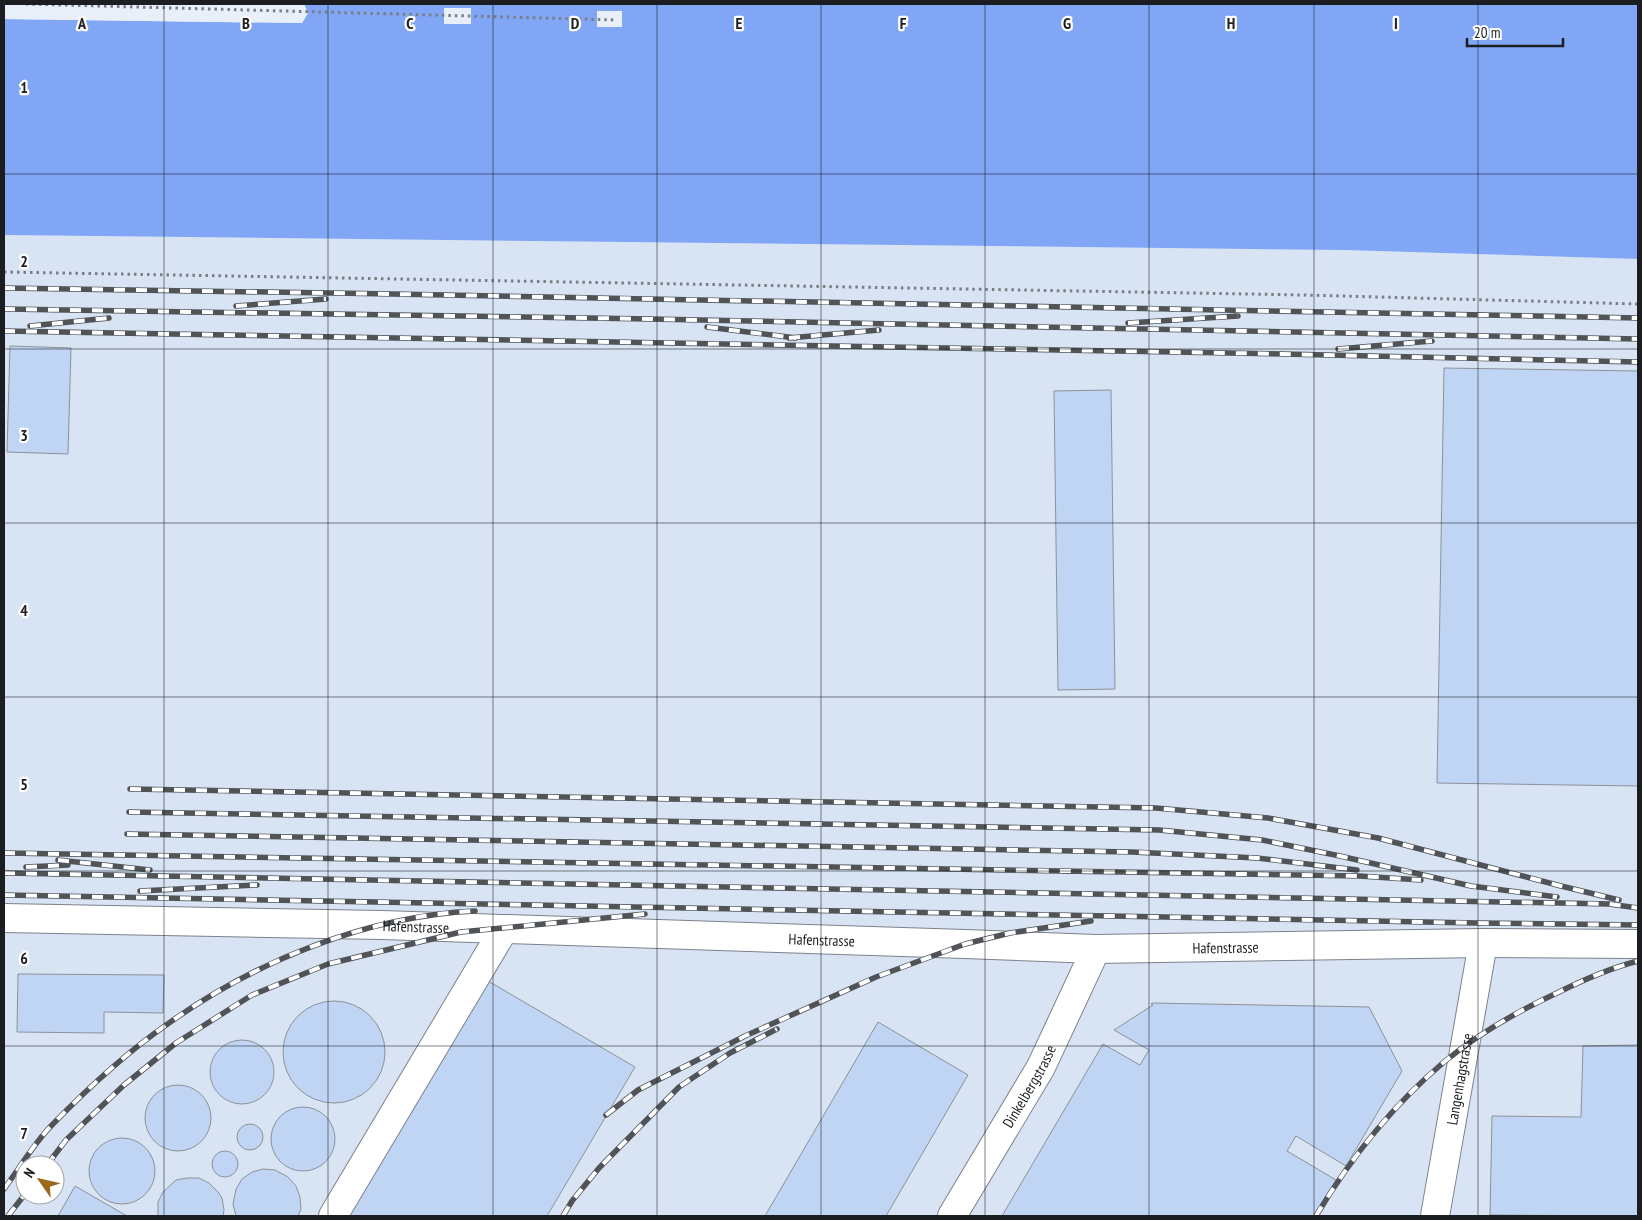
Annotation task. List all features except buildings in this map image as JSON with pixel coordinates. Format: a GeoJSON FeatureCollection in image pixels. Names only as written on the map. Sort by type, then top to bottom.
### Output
{"type":"FeatureCollection","features":[{"type":"Feature","properties":{"kind":"street","name":"Hafenstrasse"},"geometry":{"type":"LineString","coordinates":[[4,918],[372,925],[1096,949],[1483,943],[1638,944]]}},
{"type":"Feature","properties":{"kind":"street"},"geometry":{"type":"LineString","coordinates":[[333,1216],[504,929]]}},
{"type":"Feature","properties":{"kind":"street","name":"Langenhagstrasse"},"geometry":{"type":"LineString","coordinates":[[1435,1216],[1483,943]]}},
{"type":"Feature","properties":{"kind":"street","name":"Dinkelbergstrasse"},"geometry":{"type":"LineString","coordinates":[[952,1216],[1041,1067],[1096,949]]}},
{"type":"Feature","properties":{"kind":"path"},"geometry":{"type":"LineString","coordinates":[[26,4],[616,20]]}},
{"type":"Feature","properties":{"kind":"path"},"geometry":{"type":"LineString","coordinates":[[4,272],[1304,295],[1638,304]]}},
{"type":"Feature","properties":{"kind":"shaded area"},"geometry":{"type":"Polygon","coordinates":[[[4,235],[1344,250],[1638,259],[1638,1216],[4,1216],[4,235]]]}},
{"type":"Feature","properties":{"kind":"water"},"geometry":{"type":"Polygon","coordinates":[[[304,4],[1638,4],[1638,259],[1344,250],[4,235],[4,19],[302,23],[308,13],[304,4]],[[444,8],[444,24],[471,24],[471,8],[444,8]],[[597,11],[597,27],[622,27],[622,11],[597,11]]]}},
{"type":"Feature","properties":{"kind":"pier"},"geometry":{"type":"Polygon","coordinates":[[[281,4],[304,4],[308,13],[302,23],[4,19],[4,16],[301,21],[305,13],[302,7],[284,6],[281,4]]]}},
{"type":"Feature","properties":{"kind":"railway"},"geometry":{"type":"LineString","coordinates":[[4,288],[1638,318]]}},
{"type":"Feature","properties":{"kind":"railway"},"geometry":{"type":"LineString","coordinates":[[236,306],[326,299]]}},
{"type":"Feature","properties":{"kind":"railway"},"geometry":{"type":"LineString","coordinates":[[4,309],[650,319],[1638,339]]}},
{"type":"Feature","properties":{"kind":"railway"},"geometry":{"type":"LineString","coordinates":[[1128,323],[1238,316]]}},
{"type":"Feature","properties":{"kind":"railway"},"geometry":{"type":"LineString","coordinates":[[30,326],[109,318]]}},
{"type":"Feature","properties":{"kind":"railway"},"geometry":{"type":"LineString","coordinates":[[707,327],[796,338]]}},
{"type":"Feature","properties":{"kind":"railway"},"geometry":{"type":"LineString","coordinates":[[789,338],[879,330]]}},
{"type":"Feature","properties":{"kind":"railway"},"geometry":{"type":"LineString","coordinates":[[4,331],[1638,362]]}},
{"type":"Feature","properties":{"kind":"railway"},"geometry":{"type":"LineString","coordinates":[[1338,349],[1432,341]]}},
{"type":"Feature","properties":{"kind":"railway"},"geometry":{"type":"LineString","coordinates":[[130,789],[1156,808],[1268,818],[1378,838],[1619,900]]}},
{"type":"Feature","properties":{"kind":"railway"},"geometry":{"type":"LineString","coordinates":[[129,812],[1159,830],[1262,840],[1471,886],[1557,897]]}},
{"type":"Feature","properties":{"kind":"railway"},"geometry":{"type":"LineString","coordinates":[[127,834],[1132,852],[1257,858],[1357,870]]}},
{"type":"Feature","properties":{"kind":"railway"},"geometry":{"type":"LineString","coordinates":[[4,853],[1359,876],[1421,880]]}},
{"type":"Feature","properties":{"kind":"railway"},"geometry":{"type":"LineString","coordinates":[[58,860],[150,870]]}},
{"type":"Feature","properties":{"kind":"railway"},"geometry":{"type":"LineString","coordinates":[[26,867],[68,865]]}},
{"type":"Feature","properties":{"kind":"railway"},"geometry":{"type":"LineString","coordinates":[[4,873],[1609,904],[1638,908]]}},
{"type":"Feature","properties":{"kind":"railway"},"geometry":{"type":"LineString","coordinates":[[140,891],[257,885]]}},
{"type":"Feature","properties":{"kind":"railway"},"geometry":{"type":"LineString","coordinates":[[4,895],[1638,925]]}},
{"type":"Feature","properties":{"kind":"railway"},"geometry":{"type":"LineString","coordinates":[[4,1189],[52,1125],[108,1071],[169,1023],[238,980],[314,946],[354,932],[434,915],[475,911]]}},
{"type":"Feature","properties":{"kind":"railway"},"geometry":{"type":"LineString","coordinates":[[55,1155],[66,1140],[124,1085],[176,1043],[252,995],[328,964],[461,932],[645,914]]}},
{"type":"Feature","properties":{"kind":"railway"},"geometry":{"type":"LineString","coordinates":[[606,1115],[638,1090],[745,1036],[876,977],[965,944],[1010,933],[1091,921]]}},
{"type":"Feature","properties":{"kind":"railway"},"geometry":{"type":"LineString","coordinates":[[1316,1216],[1343,1174],[1374,1134],[1407,1096],[1444,1062],[1484,1033],[1528,1007],[1597,975],[1638,961]]}},
{"type":"Feature","properties":{"kind":"railway"},"geometry":{"type":"LineString","coordinates":[[563,1216],[572,1201],[599,1168],[679,1087],[730,1053],[777,1029]]}},
{"type":"Feature","properties":{"kind":"railway"},"geometry":{"type":"LineString","coordinates":[[8,1216],[16,1205]]}}]}
